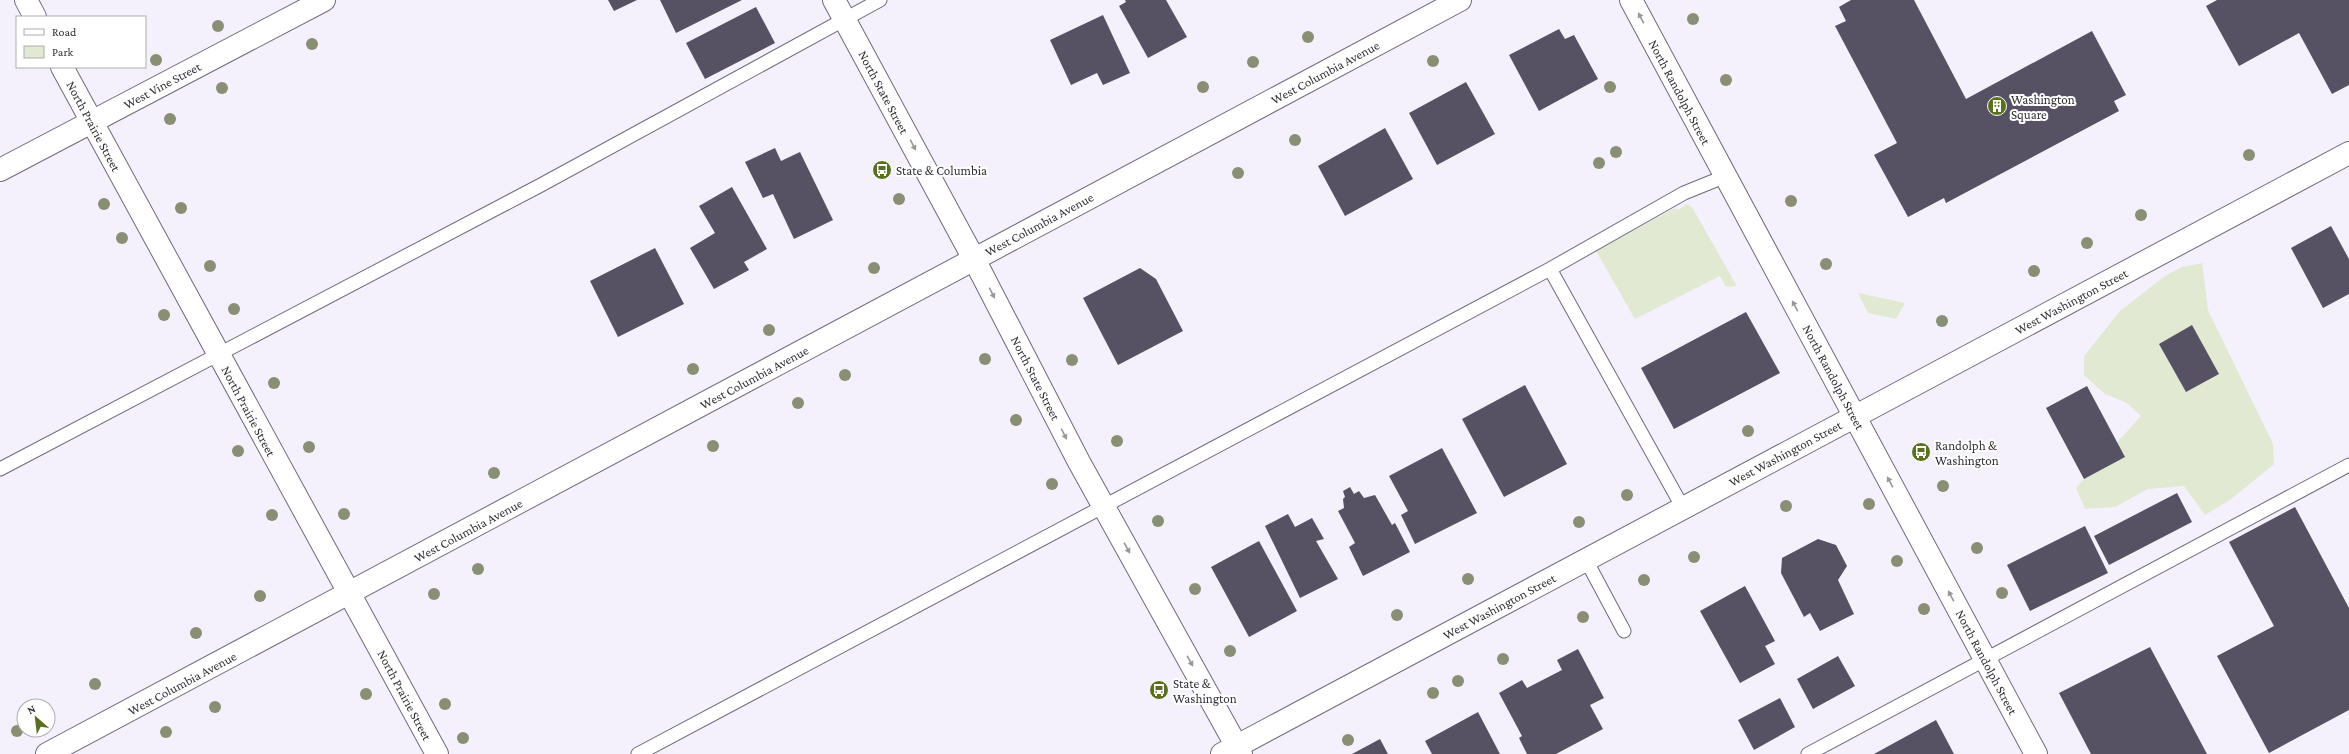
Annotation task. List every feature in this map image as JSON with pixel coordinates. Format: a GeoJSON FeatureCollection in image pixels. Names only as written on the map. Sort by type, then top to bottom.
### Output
{"type":"FeatureCollection","features":[{"type":"Feature","properties":{"kind":"street"},"geometry":{"type":"LineString","coordinates":[[26,0],[34,16]]}},
{"type":"Feature","properties":{"kind":"street","name":"West Vine Street"},"geometry":{"type":"LineString","coordinates":[[0,170],[324,0]]}},
{"type":"Feature","properties":{"kind":"street","name":"North State Street"},"geometry":{"type":"LineString","coordinates":[[834,0],[974,259],[1233,751]]}},
{"type":"Feature","properties":{"kind":"street","name":"West Columbia Avenue"},"geometry":{"type":"LineString","coordinates":[[47,754],[348,595],[1460,0]]}},
{"type":"Feature","properties":{"kind":"street","name":"North Randolph Street"},"geometry":{"type":"LineString","coordinates":[[1631,0],[2036,754]]}},
{"type":"Feature","properties":{"kind":"street","name":"North Prairie Street"},"geometry":{"type":"LineString","coordinates":[[63,68],[348,595],[376,641],[437,754]]}},
{"type":"Feature","properties":{"kind":"street","name":"West Washington Street"},"geometry":{"type":"LineString","coordinates":[[1233,751],[1683,508],[2349,153]]}},
{"type":"Feature","properties":{"kind":"lane"},"geometry":{"type":"LineString","coordinates":[[0,469],[541,186],[880,0]]}},
{"type":"Feature","properties":{"kind":"lane"},"geometry":{"type":"LineString","coordinates":[[638,754],[1550,269],[1684,193],[1726,176]]}},
{"type":"Feature","properties":{"kind":"lane"},"geometry":{"type":"LineString","coordinates":[[1550,269],[1683,508]]}},
{"type":"Feature","properties":{"kind":"lane"},"geometry":{"type":"LineString","coordinates":[[1808,754],[2349,465]]}},
{"type":"Feature","properties":{"kind":"lane"},"geometry":{"type":"LineString","coordinates":[[1586,560],[1624,631]]}},
{"type":"Feature","properties":{"kind":"green space"},"geometry":{"type":"Polygon","coordinates":[[[1687,204],[1692,207],[1737,286],[1726,287],[1720,276],[1635,319],[1596,251],[1673,209],[1680,209],[1687,204]]]}},
{"type":"Feature","properties":{"kind":"green space"},"geometry":{"type":"Polygon","coordinates":[[[2202,263],[2208,310],[2273,444],[2274,464],[2230,500],[2205,515],[2184,486],[2148,489],[2115,507],[2085,509],[2076,488],[2141,416],[2127,403],[2105,394],[2084,375],[2084,356],[2120,311],[2165,276],[2182,267],[2202,263]]]}},
{"type":"Feature","properties":{"kind":"green space"},"geometry":{"type":"Polygon","coordinates":[[[1858,293],[1905,303],[1896,319],[1868,313],[1858,293]]]}},
{"type":"Feature","properties":{"kind":"building"},"geometry":{"type":"Polygon","coordinates":[[[608,0],[637,0],[614,11],[608,0]]]}},
{"type":"Feature","properties":{"kind":"building"},"geometry":{"type":"Polygon","coordinates":[[[660,0],[742,0],[676,33],[660,0]]]}},
{"type":"Feature","properties":{"kind":"building"},"geometry":{"type":"Polygon","coordinates":[[[1125,0],[1166,0],[1187,37],[1148,58],[1119,6],[1126,2],[1125,0]]]}},
{"type":"Feature","properties":{"kind":"building","name":"Washington Square"},"geometry":{"type":"Polygon","coordinates":[[[1851,0],[1914,0],[1966,99],[2092,31],[2126,95],[2114,101],[2119,111],[1946,203],[1944,198],[1908,217],[1874,155],[1897,143],[1835,26],[1846,21],[1839,7],[1851,0]]]}},
{"type":"Feature","properties":{"kind":"building"},"geometry":{"type":"Polygon","coordinates":[[[2217,0],[2349,0],[2349,85],[2332,94],[2299,33],[2239,66],[2206,6],[2217,0]]]}},
{"type":"Feature","properties":{"kind":"building"},"geometry":{"type":"Polygon","coordinates":[[[756,7],[775,43],[705,79],[686,43],[756,7]]]}},
{"type":"Feature","properties":{"kind":"building"},"geometry":{"type":"Polygon","coordinates":[[[1103,15],[1130,73],[1103,85],[1097,73],[1071,85],[1050,40],[1103,15]]]}},
{"type":"Feature","properties":{"kind":"building"},"geometry":{"type":"Polygon","coordinates":[[[1559,29],[1565,39],[1574,35],[1598,79],[1539,111],[1509,55],[1559,29]]]}},
{"type":"Feature","properties":{"kind":"building"},"geometry":{"type":"Polygon","coordinates":[[[1466,82],[1495,134],[1437,165],[1409,113],[1466,82]]]}},
{"type":"Feature","properties":{"kind":"building"},"geometry":{"type":"Polygon","coordinates":[[[1385,128],[1413,179],[1345,216],[1318,166],[1385,128]]]}},
{"type":"Feature","properties":{"kind":"building"},"geometry":{"type":"Polygon","coordinates":[[[775,148],[781,161],[800,152],[833,220],[794,239],[773,194],[763,198],[745,162],[775,148]]]}},
{"type":"Feature","properties":{"kind":"building"},"geometry":{"type":"Polygon","coordinates":[[[732,187],[767,249],[744,262],[749,270],[714,289],[690,248],[715,233],[699,206],[732,187]]]}},
{"type":"Feature","properties":{"kind":"building"},"geometry":{"type":"Polygon","coordinates":[[[2331,226],[2349,259],[2349,294],[2323,308],[2291,248],[2331,226]]]}},
{"type":"Feature","properties":{"kind":"building"},"geometry":{"type":"Polygon","coordinates":[[[655,248],[684,304],[618,337],[590,281],[655,248]]]}},
{"type":"Feature","properties":{"kind":"building"},"geometry":{"type":"Polygon","coordinates":[[[1140,268],[1156,279],[1183,331],[1118,365],[1083,298],[1140,268]]]}},
{"type":"Feature","properties":{"kind":"building"},"geometry":{"type":"Polygon","coordinates":[[[1746,312],[1780,373],[1674,429],[1641,368],[1746,312]]]}},
{"type":"Feature","properties":{"kind":"building"},"geometry":{"type":"Polygon","coordinates":[[[2192,325],[2219,374],[2186,392],[2159,344],[2192,325]]]}},
{"type":"Feature","properties":{"kind":"building"},"geometry":{"type":"Polygon","coordinates":[[[1525,385],[1567,464],[1504,497],[1462,419],[1525,385]]]}},
{"type":"Feature","properties":{"kind":"building"},"geometry":{"type":"Polygon","coordinates":[[[2087,386],[2125,457],[2084,479],[2046,408],[2087,386]]]}},
{"type":"Feature","properties":{"kind":"building"},"geometry":{"type":"Polygon","coordinates":[[[1442,448],[1477,513],[1415,544],[1401,515],[1408,511],[1389,476],[1442,448]]]}},
{"type":"Feature","properties":{"kind":"building"},"geometry":{"type":"Polygon","coordinates":[[[1350,487],[1354,494],[1359,491],[1364,498],[1375,495],[1392,525],[1395,523],[1410,552],[1363,576],[1349,547],[1355,543],[1338,511],[1344,508],[1343,499],[1345,497],[1343,491],[1350,487]]]}},
{"type":"Feature","properties":{"kind":"building"},"geometry":{"type":"Polygon","coordinates":[[[2177,493],[2192,522],[2109,565],[2094,536],[2177,493]]]}},
{"type":"Feature","properties":{"kind":"building"},"geometry":{"type":"Polygon","coordinates":[[[2295,507],[2349,608],[2349,710],[2269,753],[2217,656],[2274,626],[2229,542],[2295,507]]]}},
{"type":"Feature","properties":{"kind":"building"},"geometry":{"type":"Polygon","coordinates":[[[1288,514],[1295,527],[1312,518],[1324,539],[1316,541],[1338,579],[1300,598],[1265,526],[1288,514]]]}},
{"type":"Feature","properties":{"kind":"building"},"geometry":{"type":"Polygon","coordinates":[[[2085,526],[2108,573],[2030,611],[2007,565],[2085,526]]]}},
{"type":"Feature","properties":{"kind":"building"},"geometry":{"type":"Polygon","coordinates":[[[1818,539],[1836,545],[1847,566],[1838,580],[1854,614],[1820,631],[1810,613],[1804,617],[1781,573],[1782,558],[1818,539]]]}},
{"type":"Feature","properties":{"kind":"building"},"geometry":{"type":"Polygon","coordinates":[[[1259,541],[1297,611],[1249,637],[1211,567],[1259,541]]]}},
{"type":"Feature","properties":{"kind":"building"},"geometry":{"type":"Polygon","coordinates":[[[1745,586],[1775,641],[1765,646],[1775,664],[1740,683],[1700,611],[1745,586]]]}},
{"type":"Feature","properties":{"kind":"building"},"geometry":{"type":"Polygon","coordinates":[[[2150,647],[2207,754],[2091,754],[2059,693],[2150,647]]]}},
{"type":"Feature","properties":{"kind":"building"},"geometry":{"type":"Polygon","coordinates":[[[1578,649],[1604,698],[1590,705],[1603,729],[1556,754],[1527,754],[1519,738],[1522,736],[1499,693],[1522,680],[1527,688],[1562,670],[1557,660],[1578,649]]]}},
{"type":"Feature","properties":{"kind":"building"},"geometry":{"type":"Polygon","coordinates":[[[1838,656],[1855,686],[1813,709],[1797,679],[1838,656]]]}},
{"type":"Feature","properties":{"kind":"building"},"geometry":{"type":"Polygon","coordinates":[[[1780,698],[1795,727],[1754,750],[1738,720],[1780,698]]]}},
{"type":"Feature","properties":{"kind":"building"},"geometry":{"type":"Polygon","coordinates":[[[1478,712],[1500,754],[1432,754],[1425,741],[1478,712]]]}},
{"type":"Feature","properties":{"kind":"building"},"geometry":{"type":"Polygon","coordinates":[[[1936,720],[1954,754],[1874,754],[1936,720]]]}},
{"type":"Feature","properties":{"kind":"building"},"geometry":{"type":"Polygon","coordinates":[[[1380,739],[1388,754],[1352,754],[1380,739]]]}},
{"type":"Feature","properties":{"kind":"place","name":"Washington Square"},"geometry":{"type":"Point","coordinates":[1997,106]}},
{"type":"Feature","properties":{"kind":"place","name":"State & Columbia"},"geometry":{"type":"Point","coordinates":[882,170]}},
{"type":"Feature","properties":{"kind":"place","name":"Randolph & Washington"},"geometry":{"type":"Point","coordinates":[1921,452]}},
{"type":"Feature","properties":{"kind":"place","name":"State & Washington"},"geometry":{"type":"Point","coordinates":[1159,690]}}]}
